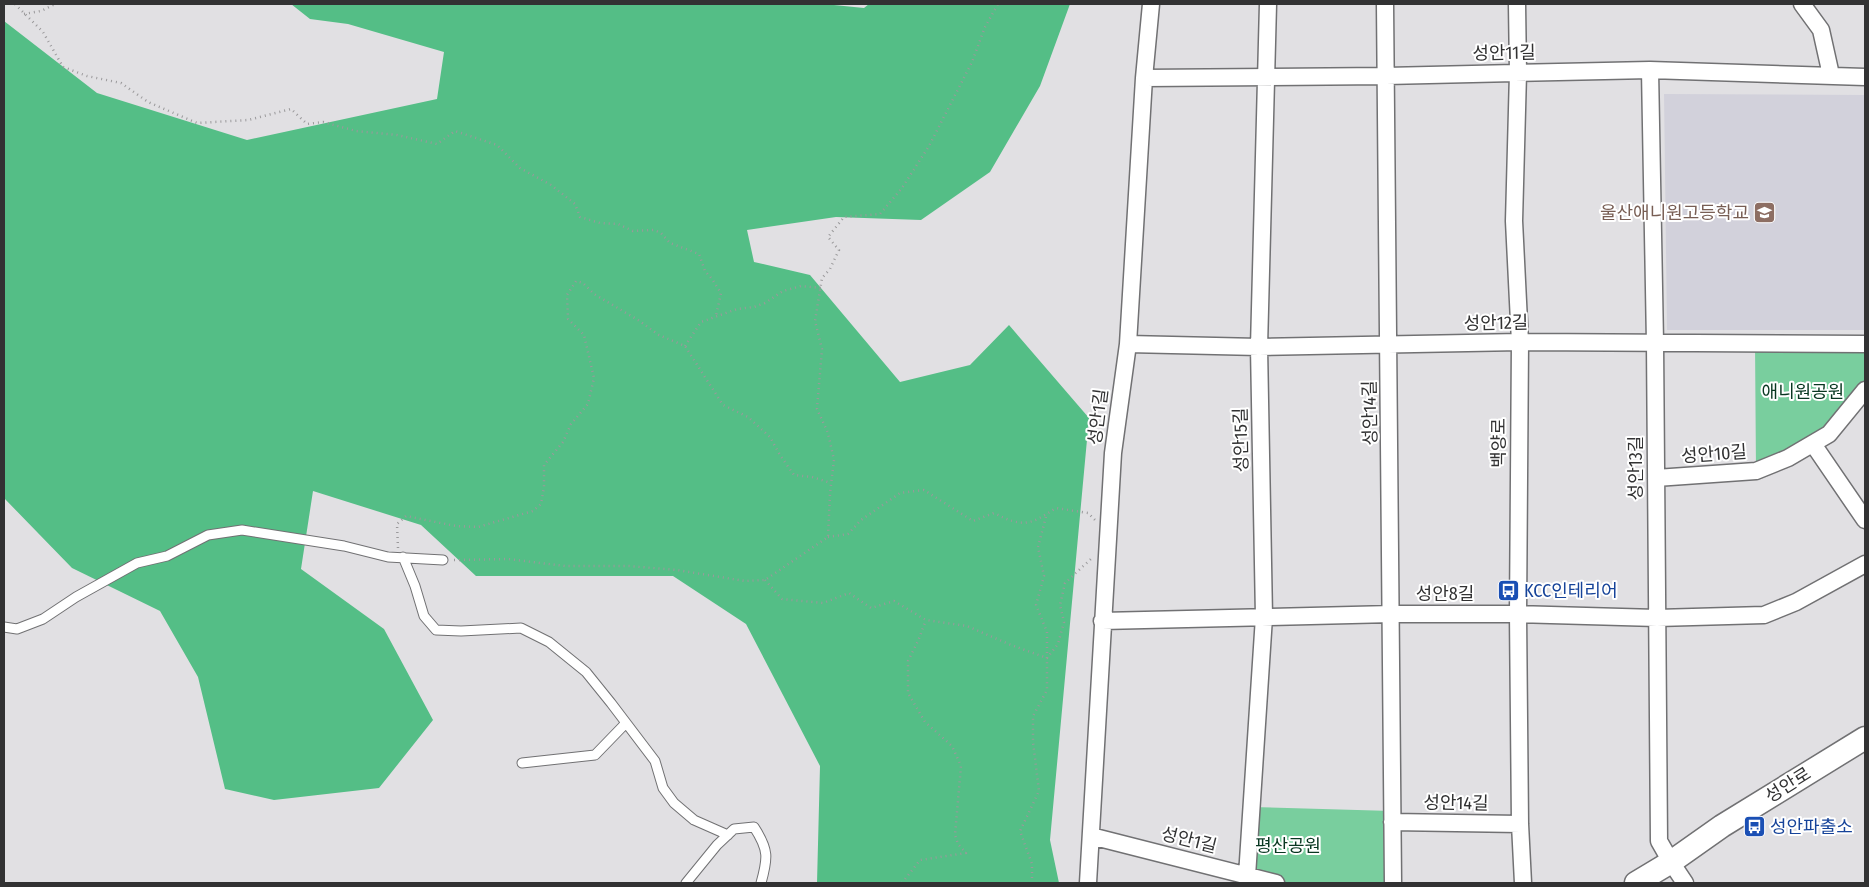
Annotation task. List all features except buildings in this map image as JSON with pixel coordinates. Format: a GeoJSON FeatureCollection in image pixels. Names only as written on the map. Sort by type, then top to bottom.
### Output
{"type":"FeatureCollection","features":[{"type":"Feature","properties":{"kind":"street","name":"성안1길"},"geometry":{"type":"LineString","coordinates":[[1088,883],[1113,453],[1128,344],[1144,78],[1151,4]]}},
{"type":"Feature","properties":{"kind":"street","name":"성안15길"},"geometry":{"type":"LineString","coordinates":[[1247,876],[1264,617],[1260,347],[1268,4]]}},
{"type":"Feature","properties":{"kind":"street","name":"성안14길"},"geometry":{"type":"LineString","coordinates":[[1385,4],[1394,883]]}},
{"type":"Feature","properties":{"kind":"street","name":"백양로"},"geometry":{"type":"LineString","coordinates":[[1517,4],[1518,73],[1514,221],[1520,342],[1518,614],[1520,824],[1523,883]]}},
{"type":"Feature","properties":{"kind":"street"},"geometry":{"type":"LineString","coordinates":[[1802,4],[1821,30],[1831,76]]}},
{"type":"Feature","properties":{"kind":"street","name":"성안11길"},"geometry":{"type":"LineString","coordinates":[[1144,78],[1386,76],[1650,70],[1865,76]]}},
{"type":"Feature","properties":{"kind":"street","name":"성안13길"},"geometry":{"type":"LineString","coordinates":[[1650,70],[1660,841],[1685,883]]}},
{"type":"Feature","properties":{"kind":"street","name":"성안12길"},"geometry":{"type":"LineString","coordinates":[[1128,344],[1260,347],[1520,342],[1865,344]]}},
{"type":"Feature","properties":{"kind":"street","name":"성안10길"},"geometry":{"type":"LineString","coordinates":[[1656,478],[1756,471],[1788,458],[1829,434],[1865,390]]}},
{"type":"Feature","properties":{"kind":"street"},"geometry":{"type":"LineString","coordinates":[[1813,444],[1865,520]]}},
{"type":"Feature","properties":{"kind":"street","name":"성안8길"},"geometry":{"type":"LineString","coordinates":[[1102,622],[1392,614],[1518,614],[1657,618],[1764,616],[1796,602],[1865,564]]}},
{"type":"Feature","properties":{"kind":"street","name":"성안로"},"geometry":{"type":"LineString","coordinates":[[1636,883],[1671,862],[1722,826],[1865,738]]}},
{"type":"Feature","properties":{"kind":"street","name":"성안14길"},"geometry":{"type":"LineString","coordinates":[[1392,822],[1520,824]]}},
{"type":"Feature","properties":{"kind":"street","name":"성안1길"},"geometry":{"type":"LineString","coordinates":[[1091,836],[1276,883]]}},
{"type":"Feature","properties":{"kind":"lane"},"geometry":{"type":"LineString","coordinates":[[4,627],[17,629],[43,619],[76,597],[137,564],[167,556],[208,535],[242,530],[344,546],[388,558],[443,560]]}},
{"type":"Feature","properties":{"kind":"lane"},"geometry":{"type":"LineString","coordinates":[[401,557],[415,586],[424,616],[436,630],[461,631],[522,628],[549,642],[586,672],[655,761],[662,788],[674,803],[694,820],[728,836]]}},
{"type":"Feature","properties":{"kind":"lane"},"geometry":{"type":"LineString","coordinates":[[522,763],[595,755],[626,724]]}},
{"type":"Feature","properties":{"kind":"lane"},"geometry":{"type":"LineString","coordinates":[[686,883],[717,845],[734,830],[754,827],[764,843],[766,863],[761,883]]}},
{"type":"Feature","properties":{"kind":"path"},"geometry":{"type":"LineString","coordinates":[[14,4],[43,32],[63,67],[87,76],[121,83],[148,102],[197,123],[248,120],[292,109],[307,124],[323,122],[356,131],[397,135],[437,144],[455,131],[497,145],[520,168],[552,185],[575,204],[580,217],[600,223],[618,224],[633,231],[654,230],[661,233],[670,243],[699,254],[705,271],[721,294],[716,316]]}},
{"type":"Feature","properties":{"kind":"path"},"geometry":{"type":"LineString","coordinates":[[24,14],[41,11],[55,4]]}},
{"type":"Feature","properties":{"kind":"path"},"geometry":{"type":"LineString","coordinates":[[828,537],[834,460],[828,433],[818,408],[822,349],[815,321],[822,278],[830,269],[839,250],[828,237],[844,217],[880,214],[902,188],[929,146],[972,62],[985,27],[998,4]]}},
{"type":"Feature","properties":{"kind":"path"},"geometry":{"type":"LineString","coordinates":[[401,557],[397,524],[406,516],[429,522],[478,527],[533,511],[541,504],[544,487],[544,465],[563,442],[570,424],[588,404],[594,378],[584,334],[568,319],[567,295],[576,281],[583,283],[594,294],[659,335],[685,346],[723,405],[748,417],[770,437],[794,476],[831,483]]}},
{"type":"Feature","properties":{"kind":"path"},"geometry":{"type":"LineString","coordinates":[[685,346],[701,322],[736,309],[754,307],[783,291],[801,286],[821,288]]}},
{"type":"Feature","properties":{"kind":"path"},"geometry":{"type":"LineString","coordinates":[[443,560],[508,559],[565,566],[629,566],[677,570],[745,581],[765,580],[828,537],[848,534],[861,520],[900,493],[924,490],[972,521],[994,513],[1011,522],[1034,522],[1056,508],[1088,513],[1108,530]]}},
{"type":"Feature","properties":{"kind":"path"},"geometry":{"type":"LineString","coordinates":[[1032,883],[1032,864],[1020,831],[1039,791],[1033,742],[1033,716],[1047,690],[1047,632],[1036,605],[1044,576],[1038,547],[1047,513]]}},
{"type":"Feature","properties":{"kind":"path"},"geometry":{"type":"LineString","coordinates":[[1047,658],[1058,644],[1064,622],[1060,605],[1065,584],[1092,558],[1094,550]]}},
{"type":"Feature","properties":{"kind":"path"},"geometry":{"type":"LineString","coordinates":[[765,580],[782,599],[822,602],[849,593],[871,608],[894,601],[926,620],[966,626],[1047,658]]}},
{"type":"Feature","properties":{"kind":"path"},"geometry":{"type":"LineString","coordinates":[[902,883],[920,860],[966,853],[958,844],[955,835],[961,766],[952,746],[925,722],[908,693],[908,661],[926,620]]}},
{"type":"Feature","properties":{"kind":"shaded area","name":"울산애니원고등학교"},"geometry":{"type":"Polygon","coordinates":[[[1664,94],[1865,95],[1865,330],[1667,330],[1664,94]]]}},
{"type":"Feature","properties":{"kind":"green space"},"geometry":{"type":"Polygon","coordinates":[[[291,4],[824,4],[864,8],[869,4],[1070,4],[1040,86],[990,172],[921,220],[836,217],[747,230],[754,262],[810,275],[900,382],[970,365],[1009,325],[1089,418],[1050,840],[1059,883],[817,883],[820,766],[746,624],[673,576],[476,576],[421,525],[313,491],[301,569],[384,629],[433,720],[379,788],[274,800],[225,789],[198,677],[160,611],[72,568],[4,498],[4,21],[97,93],[247,140],[437,99],[444,52],[348,24],[310,19],[291,4]]]}},
{"type":"Feature","properties":{"kind":"green space","name":"애니원공원"},"geometry":{"type":"Polygon","coordinates":[[[1755,343],[1865,344],[1865,390],[1829,434],[1756,471],[1755,343]]]}},
{"type":"Feature","properties":{"kind":"green space","name":"평산공원"},"geometry":{"type":"Polygon","coordinates":[[[1251,807],[1392,811],[1394,883],[1276,883],[1247,876],[1251,807]]]}},
{"type":"Feature","properties":{"kind":"place","name":"울산애니원고등학교"},"geometry":{"type":"Point","coordinates":[1765,213]}},
{"type":"Feature","properties":{"kind":"place","name":"KCC인테리어"},"geometry":{"type":"Point","coordinates":[1508,591]}},
{"type":"Feature","properties":{"kind":"place","name":"성안파출소"},"geometry":{"type":"Point","coordinates":[1754,827]}}]}
